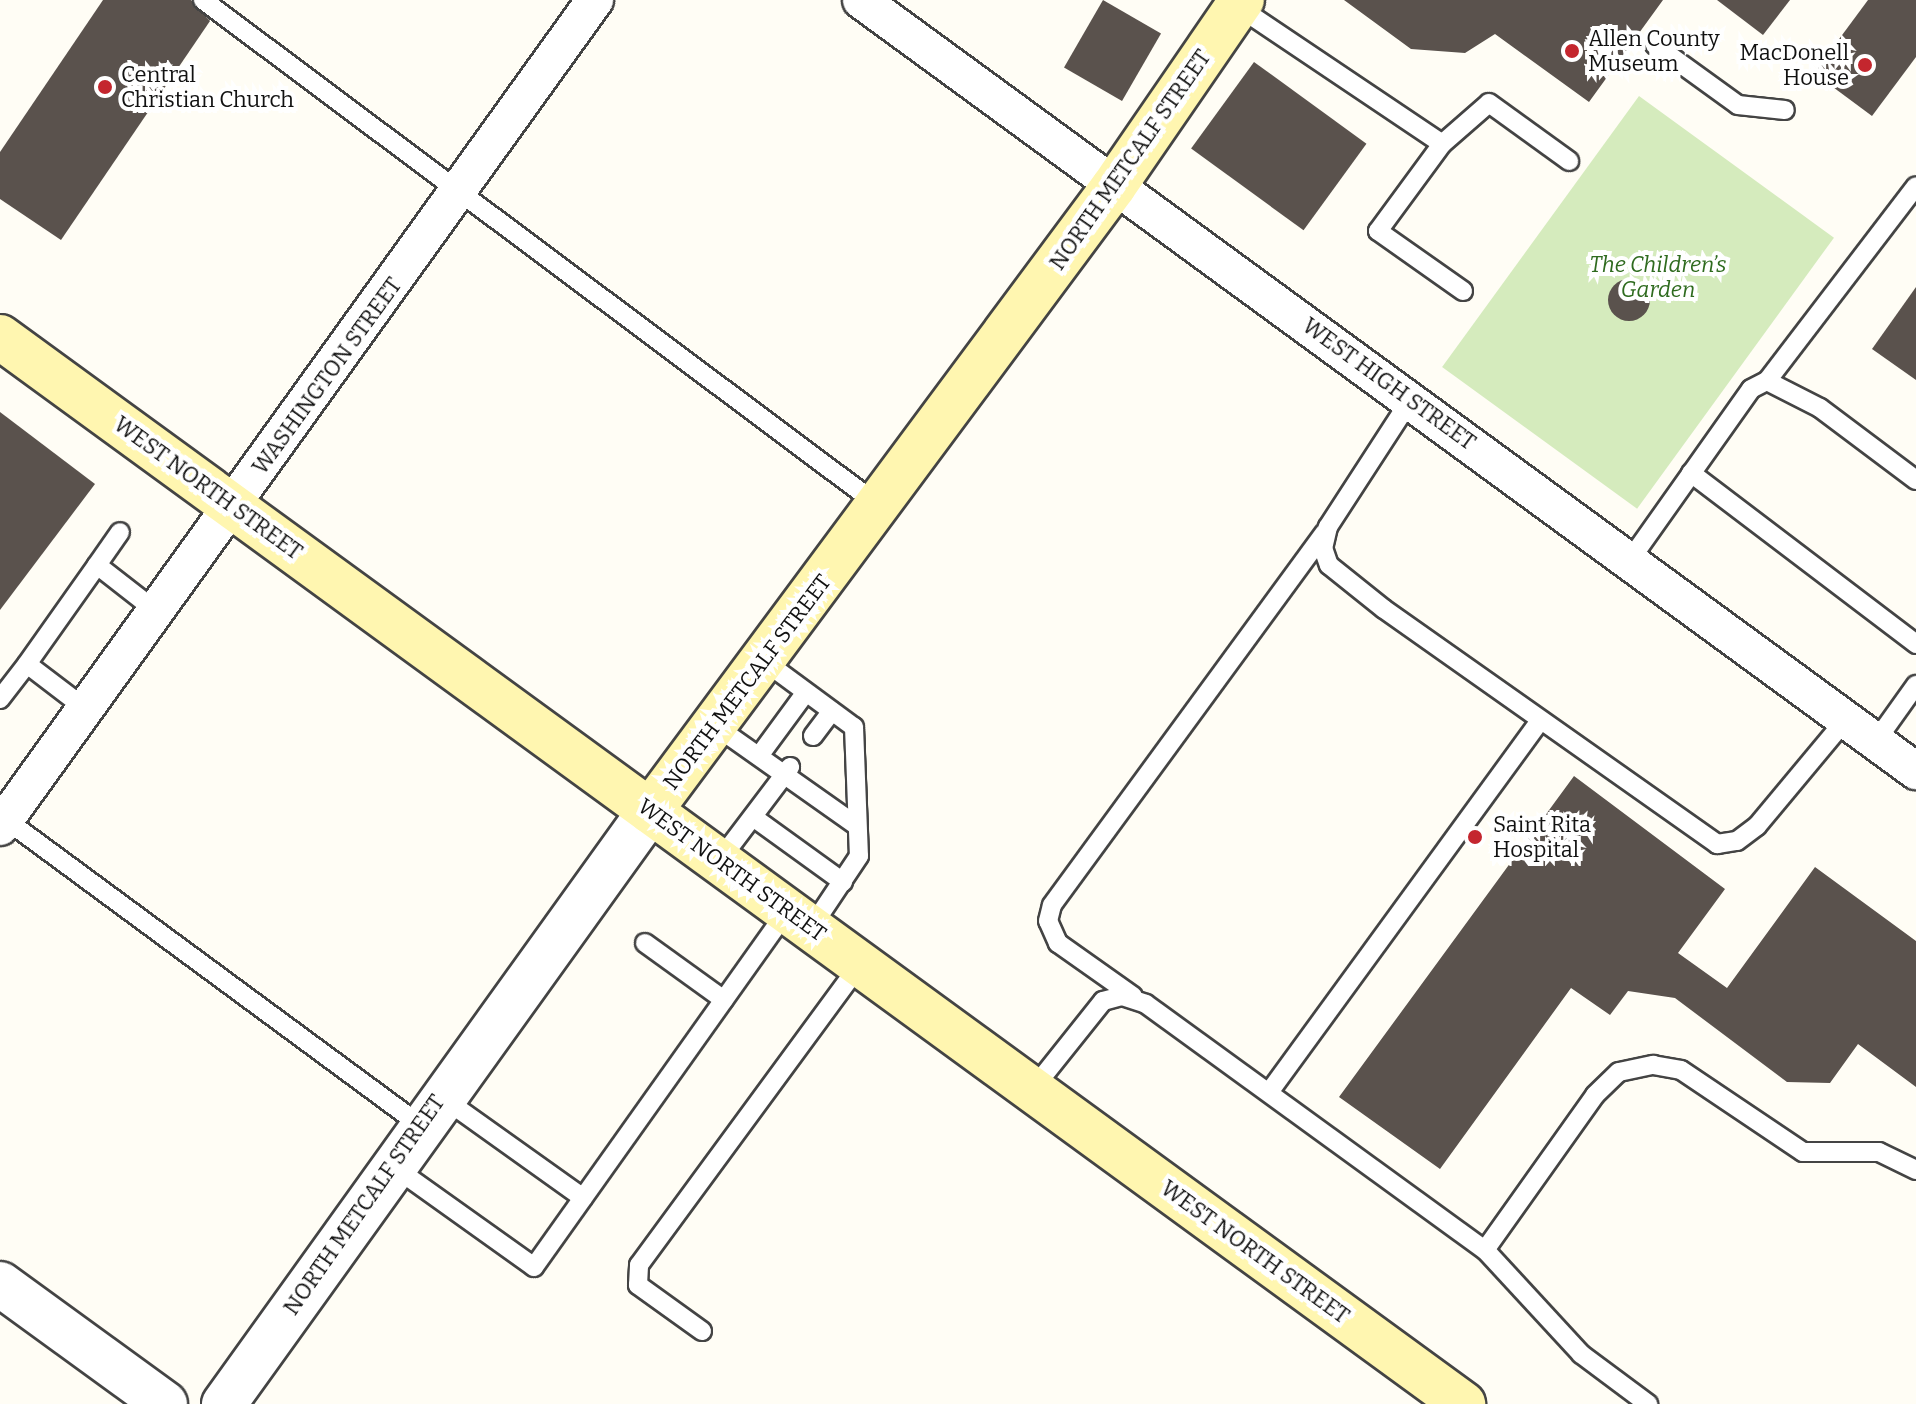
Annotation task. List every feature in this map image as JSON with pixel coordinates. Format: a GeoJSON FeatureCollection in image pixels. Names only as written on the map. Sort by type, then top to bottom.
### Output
{"type":"FeatureCollection","features":[{"type":"Feature","properties":{"kind":"main road","name":"NORTH METCALF STREET"},"geometry":{"type":"LineString","coordinates":[[650,811],[880,506],[1114,186],[1240,3]]}},
{"type":"Feature","properties":{"kind":"main road","name":"WEST NORTH STREET"},"geometry":{"type":"LineString","coordinates":[[0,337],[1463,1404]]}},
{"type":"Feature","properties":{"kind":"street","name":"WASHINGTON STREET"},"geometry":{"type":"LineString","coordinates":[[2,820],[233,507],[595,0]]}},
{"type":"Feature","properties":{"kind":"street","name":"WEST HIGH STREET"},"geometry":{"type":"LineString","coordinates":[[861,0],[1916,771]]}},
{"type":"Feature","properties":{"kind":"street","name":"NORTH METCALF STREET"},"geometry":{"type":"LineString","coordinates":[[224,1404],[430,1111],[650,811]]}},
{"type":"Feature","properties":{"kind":"street"},"geometry":{"type":"LineString","coordinates":[[0,1284],[165,1404]]}},
{"type":"Feature","properties":{"kind":"lane"},"geometry":{"type":"LineString","coordinates":[[203,0],[458,195],[880,506]]}},
{"type":"Feature","properties":{"kind":"lane"},"geometry":{"type":"LineString","coordinates":[[1240,3],[1442,144]]}},
{"type":"Feature","properties":{"kind":"lane"},"geometry":{"type":"LineString","coordinates":[[1655,45],[1738,105],[1785,110]]}},
{"type":"Feature","properties":{"kind":"lane"},"geometry":{"type":"LineString","coordinates":[[1463,291],[1378,231],[1442,144],[1489,103],[1569,161]]}},
{"type":"Feature","properties":{"kind":"lane"},"geometry":{"type":"LineString","coordinates":[[1630,560],[1751,389],[1767,381],[1916,186]]}},
{"type":"Feature","properties":{"kind":"lane"},"geometry":{"type":"LineString","coordinates":[[1767,381],[1808,400],[1916,480]]}},
{"type":"Feature","properties":{"kind":"lane"},"geometry":{"type":"LineString","coordinates":[[1411,399],[1328,527],[1052,905],[1048,921],[1058,943],[1270,1091],[1485,1250],[1581,1354],[1648,1404]]}},
{"type":"Feature","properties":{"kind":"lane"},"geometry":{"type":"LineString","coordinates":[[1691,473],[1916,644]]}},
{"type":"Feature","properties":{"kind":"lane"},"geometry":{"type":"LineString","coordinates":[[1328,527],[1323,548],[1329,565],[1540,721],[1717,844],[1737,841],[1757,826],[1846,719]]}},
{"type":"Feature","properties":{"kind":"lane"},"geometry":{"type":"LineString","coordinates":[[0,699],[120,532]]}},
{"type":"Feature","properties":{"kind":"lane"},"geometry":{"type":"LineString","coordinates":[[97,565],[156,611]]}},
{"type":"Feature","properties":{"kind":"lane"},"geometry":{"type":"LineString","coordinates":[[392,1165],[534,1267],[724,1000],[800,919],[843,882],[859,856],[854,727],[762,660]]}},
{"type":"Feature","properties":{"kind":"lane"},"geometry":{"type":"LineString","coordinates":[[27,664],[86,709]]}},
{"type":"Feature","properties":{"kind":"lane"},"geometry":{"type":"LineString","coordinates":[[1876,741],[1916,685]]}},
{"type":"Feature","properties":{"kind":"lane"},"geometry":{"type":"LineString","coordinates":[[759,756],[806,692]]}},
{"type":"Feature","properties":{"kind":"lane"},"geometry":{"type":"LineString","coordinates":[[813,736],[832,711]]}},
{"type":"Feature","properties":{"kind":"lane"},"geometry":{"type":"LineString","coordinates":[[1270,1091],[1540,721]]}},
{"type":"Feature","properties":{"kind":"lane"},"geometry":{"type":"LineString","coordinates":[[714,725],[759,756],[788,770],[857,826]]}},
{"type":"Feature","properties":{"kind":"lane"},"geometry":{"type":"LineString","coordinates":[[719,861],[788,770]]}},
{"type":"Feature","properties":{"kind":"lane"},"geometry":{"type":"LineString","coordinates":[[753,817],[843,882]]}},
{"type":"Feature","properties":{"kind":"lane"},"geometry":{"type":"LineString","coordinates":[[2,820],[430,1111],[583,1198]]}},
{"type":"Feature","properties":{"kind":"lane"},"geometry":{"type":"LineString","coordinates":[[645,943],[724,1000]]}},
{"type":"Feature","properties":{"kind":"lane"},"geometry":{"type":"LineString","coordinates":[[702,1331],[638,1285],[639,1265],[860,964]]}},
{"type":"Feature","properties":{"kind":"lane"},"geometry":{"type":"LineString","coordinates":[[1032,1090],[1103,1001],[1122,996],[1146,1004]]}},
{"type":"Feature","properties":{"kind":"lane"},"geometry":{"type":"LineString","coordinates":[[1485,1250],[1595,1095],[1619,1072],[1653,1065],[1681,1070],[1803,1152],[1879,1152],[1916,1170]]}},
{"type":"Feature","properties":{"kind":"green space","name":"The Children’s Garden"},"geometry":{"type":"Polygon","coordinates":[[[1639,96],[1834,238],[1637,509],[1442,367],[1639,96]]]}},
{"type":"Feature","properties":{"kind":"building","name":"Central Christian Church"},"geometry":{"type":"Polygon","coordinates":[[[103,0],[191,0],[210,21],[61,240],[0,199],[0,152],[103,0]]]}},
{"type":"Feature","properties":{"kind":"building"},"geometry":{"type":"Polygon","coordinates":[[[1103,0],[1161,34],[1122,101],[1064,68],[1103,0]]]}},
{"type":"Feature","properties":{"kind":"building","name":"Allen County Museum"},"geometry":{"type":"Polygon","coordinates":[[[1344,0],[1663,0],[1589,102],[1495,34],[1465,53],[1411,49],[1344,0]]]}},
{"type":"Feature","properties":{"kind":"building"},"geometry":{"type":"Polygon","coordinates":[[[1717,0],[1790,0],[1763,35],[1717,0]]]}},
{"type":"Feature","properties":{"kind":"building","name":"MacDonell House"},"geometry":{"type":"Polygon","coordinates":[[[1868,0],[1916,0],[1916,57],[1872,116],[1814,73],[1868,0]]]}},
{"type":"Feature","properties":{"kind":"building"},"geometry":{"type":"Polygon","coordinates":[[[1254,62],[1366,144],[1304,230],[1191,149],[1254,62]]]}},
{"type":"Feature","properties":{"kind":"building"},"geometry":{"type":"Polygon","coordinates":[[[1629,279],[1644,285],[1650,300],[1644,315],[1629,321],[1614,315],[1608,300],[1614,285],[1629,279]]]}},
{"type":"Feature","properties":{"kind":"building"},"geometry":{"type":"Polygon","coordinates":[[[1916,287],[1916,380],[1872,349],[1916,287]]]}},
{"type":"Feature","properties":{"kind":"building"},"geometry":{"type":"Polygon","coordinates":[[[0,412],[95,484],[0,610],[0,412]]]}},
{"type":"Feature","properties":{"kind":"building"},"geometry":{"type":"Polygon","coordinates":[[[1574,776],[1725,889],[1678,953],[1727,988],[1815,867],[1916,941],[1916,1087],[1858,1044],[1830,1083],[1787,1082],[1675,998],[1628,991],[1610,1015],[1571,988],[1440,1169],[1339,1097],[1574,776]]]}},
{"type":"Feature","properties":{"kind":"place","name":"Allen County Museum"},"geometry":{"type":"Point","coordinates":[1572,51]}},
{"type":"Feature","properties":{"kind":"place","name":"MacDonell House"},"geometry":{"type":"Point","coordinates":[1865,65]}},
{"type":"Feature","properties":{"kind":"place","name":"Central Christian Church"},"geometry":{"type":"Point","coordinates":[105,87]}},
{"type":"Feature","properties":{"kind":"place","name":"Saint Rita Hospital"},"geometry":{"type":"Point","coordinates":[1475,837]}}]}
